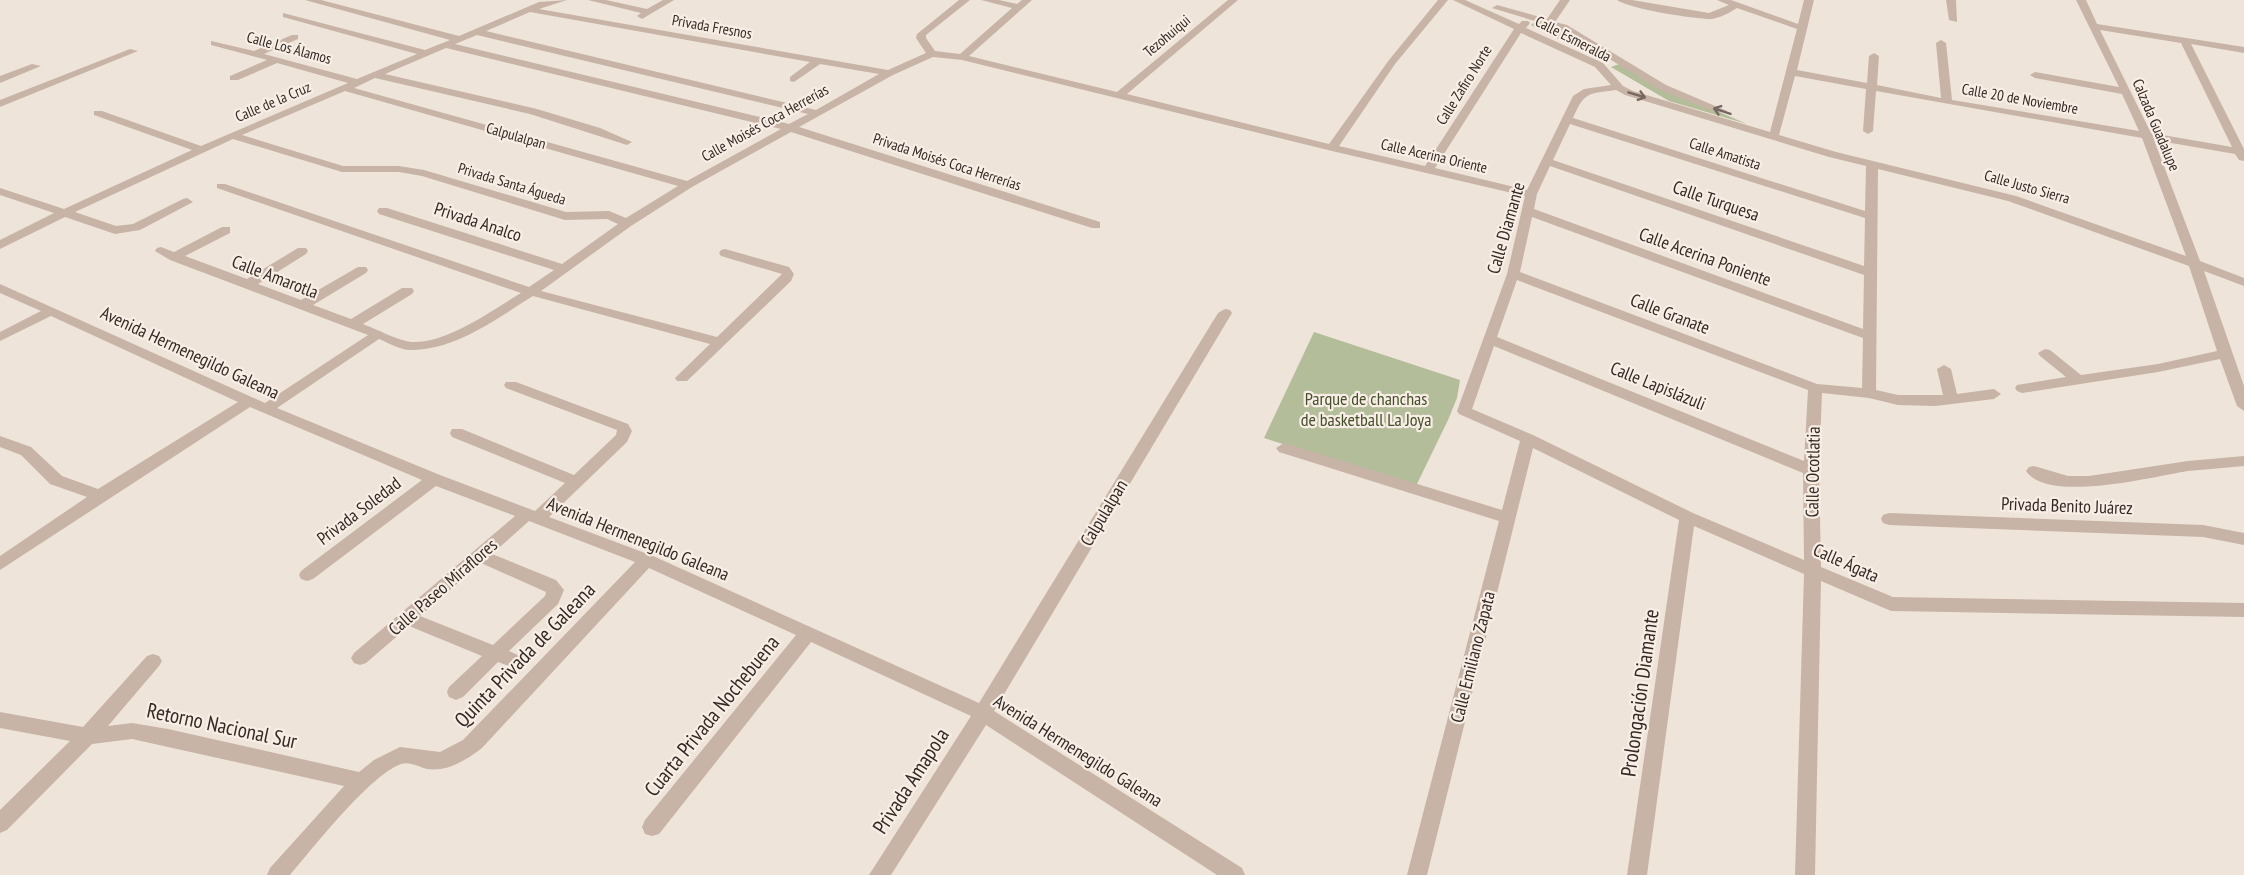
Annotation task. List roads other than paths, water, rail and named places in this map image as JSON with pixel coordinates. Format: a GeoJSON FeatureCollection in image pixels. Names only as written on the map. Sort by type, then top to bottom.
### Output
{"type":"FeatureCollection","features":[{"type":"Feature","properties":{"kind":"street"},"geometry":{"type":"LineString","coordinates":[[310,0],[459,39]]}},
{"type":"Feature","properties":{"kind":"street","name":"Calle de la Cruz"},"geometry":{"type":"LineString","coordinates":[[0,245],[66,212],[232,136],[425,53],[559,0]]}},
{"type":"Feature","properties":{"kind":"street"},"geometry":{"type":"LineString","coordinates":[[592,0],[649,12]]}},
{"type":"Feature","properties":{"kind":"street"},"geometry":{"type":"LineString","coordinates":[[624,26],[669,0]]}},
{"type":"Feature","properties":{"kind":"street"},"geometry":{"type":"LineString","coordinates":[[932,54],[921,38],[922,34],[965,0]]}},
{"type":"Feature","properties":{"kind":"street"},"geometry":{"type":"LineString","coordinates":[[987,0],[1024,3]]}},
{"type":"Feature","properties":{"kind":"street","name":"Tezohuiqui"},"geometry":{"type":"LineString","coordinates":[[1120,95],[1233,0]]}},
{"type":"Feature","properties":{"kind":"street"},"geometry":{"type":"LineString","coordinates":[[1332,148],[1392,62],[1443,0]]}},
{"type":"Feature","properties":{"kind":"street","name":"Calle Esmeralda"},"geometry":{"type":"LineString","coordinates":[[1458,0],[1599,65],[1617,87],[1629,93],[1774,134]]}},
{"type":"Feature","properties":{"kind":"street","name":"Calle Esmeralda"},"geometry":{"type":"LineString","coordinates":[[1478,0],[1568,29],[1677,94],[1753,121],[1774,134]]}},
{"type":"Feature","properties":{"kind":"street"},"geometry":{"type":"LineString","coordinates":[[1550,22],[1565,0]]}},
{"type":"Feature","properties":{"kind":"street"},"geometry":{"type":"LineString","coordinates":[[1622,0],[1642,6],[1709,16],[1737,6]]}},
{"type":"Feature","properties":{"kind":"street"},"geometry":{"type":"LineString","coordinates":[[1722,0],[1802,28]]}},
{"type":"Feature","properties":{"kind":"street"},"geometry":{"type":"LineString","coordinates":[[1774,134],[1809,0]]}},
{"type":"Feature","properties":{"kind":"street"},"geometry":{"type":"LineString","coordinates":[[1951,0],[1954,20]]}},
{"type":"Feature","properties":{"kind":"street","name":"Calzada Guadalupe"},"geometry":{"type":"LineString","coordinates":[[2080,2],[2095,26],[2147,136],[2196,265],[2224,354],[2244,406]]}},
{"type":"Feature","properties":{"kind":"street"},"geometry":{"type":"LineString","coordinates":[[962,57],[1024,3]]}},
{"type":"Feature","properties":{"kind":"street","name":"Privada Fresnos"},"geometry":{"type":"LineString","coordinates":[[530,10],[889,73]]}},
{"type":"Feature","properties":{"kind":"street"},"geometry":{"type":"LineString","coordinates":[[286,15],[425,53]]}},
{"type":"Feature","properties":{"kind":"street","name":"Calle Zafiro Norte"},"geometry":{"type":"LineString","coordinates":[[1428,171],[1476,92],[1528,18]]}},
{"type":"Feature","properties":{"kind":"street"},"geometry":{"type":"LineString","coordinates":[[2095,26],[2244,50]]}},
{"type":"Feature","properties":{"kind":"street"},"geometry":{"type":"LineString","coordinates":[[477,32],[817,113]]}},
{"type":"Feature","properties":{"kind":"street"},"geometry":{"type":"LineString","coordinates":[[255,54],[295,37]]}},
{"type":"Feature","properties":{"kind":"street"},"geometry":{"type":"LineString","coordinates":[[2184,40],[2242,154]]}},
{"type":"Feature","properties":{"kind":"street","name":"Calle Los Álamos"},"geometry":{"type":"LineString","coordinates":[[214,43],[356,82]]}},
{"type":"Feature","properties":{"kind":"street"},"geometry":{"type":"LineString","coordinates":[[1941,43],[1947,102]]}},
{"type":"Feature","properties":{"kind":"street","name":"Privada Moisés Coca Herrerías"},"geometry":{"type":"LineString","coordinates":[[445,45],[790,128],[1096,225]]}},
{"type":"Feature","properties":{"kind":"street"},"geometry":{"type":"LineString","coordinates":[[0,104],[133,51]]}},
{"type":"Feature","properties":{"kind":"street","name":"Calle Moisés Coca Herrerías"},"geometry":{"type":"LineString","coordinates":[[377,335],[409,346],[440,342],[476,326],[531,292],[627,223],[688,185],[889,73],[932,54],[962,57],[1332,148]]}},
{"type":"Feature","properties":{"kind":"street"},"geometry":{"type":"LineString","coordinates":[[1868,131],[1874,56]]}},
{"type":"Feature","properties":{"kind":"street"},"geometry":{"type":"LineString","coordinates":[[234,78],[276,60]]}},
{"type":"Feature","properties":{"kind":"street"},"geometry":{"type":"LineString","coordinates":[[794,79],[817,60]]}},
{"type":"Feature","properties":{"kind":"street"},"geometry":{"type":"LineString","coordinates":[[1599,65],[1619,60]]}},
{"type":"Feature","properties":{"kind":"street"},"geometry":{"type":"LineString","coordinates":[[0,80],[36,66]]}},
{"type":"Feature","properties":{"kind":"street","name":"Calle 20 de Noviembre"},"geometry":{"type":"LineString","coordinates":[[1792,72],[2242,154]]}},
{"type":"Feature","properties":{"kind":"street"},"geometry":{"type":"LineString","coordinates":[[374,75],[500,101],[581,124],[627,142]]}},
{"type":"Feature","properties":{"kind":"street"},"geometry":{"type":"LineString","coordinates":[[2035,75],[2125,91]]}},
{"type":"Feature","properties":{"kind":"street","name":"Calle Diamante"},"geometry":{"type":"LineString","coordinates":[[1464,411],[1513,274],[1531,194],[1577,98],[1581,94],[1594,90],[1617,87]]}},
{"type":"Feature","properties":{"kind":"street","name":"Calpulalpan"},"geometry":{"type":"LineString","coordinates":[[344,88],[688,185]]}},
{"type":"Feature","properties":{"kind":"street"},"geometry":{"type":"LineString","coordinates":[[98,113],[202,150]]}},
{"type":"Feature","properties":{"kind":"street","name":"Calle Amatista"},"geometry":{"type":"LineString","coordinates":[[1568,120],[1873,217]]}},
{"type":"Feature","properties":{"kind":"street","name":"Calle Justo Sierra"},"geometry":{"type":"LineString","coordinates":[[1774,134],[1872,165],[2012,198],[2244,282]]}},
{"type":"Feature","properties":{"kind":"street","name":"Privada Santa Águeda"},"geometry":{"type":"LineString","coordinates":[[232,136],[342,169],[399,169],[424,173],[565,216],[609,215],[627,223]]}},
{"type":"Feature","properties":{"kind":"street","name":"Calle Acerina Oriente"},"geometry":{"type":"LineString","coordinates":[[1332,148],[1531,194]]}},
{"type":"Feature","properties":{"kind":"street","name":"Calle Turquesa"},"geometry":{"type":"LineString","coordinates":[[1548,162],[1872,273]]}},
{"type":"Feature","properties":{"kind":"street"},"geometry":{"type":"LineString","coordinates":[[1869,393],[1872,165]]}},
{"type":"Feature","properties":{"kind":"street"},"geometry":{"type":"LineString","coordinates":[[221,186],[531,292],[720,342]]}},
{"type":"Feature","properties":{"kind":"street"},"geometry":{"type":"LineString","coordinates":[[0,191],[115,230],[126,230],[187,202]]}},
{"type":"Feature","properties":{"kind":"street","name":"Privada Analco"},"geometry":{"type":"LineString","coordinates":[[382,211],[562,268]]}},
{"type":"Feature","properties":{"kind":"street","name":"Calle Acerina Poniente"},"geometry":{"type":"LineString","coordinates":[[1528,211],[1870,336]]}},
{"type":"Feature","properties":{"kind":"street"},"geometry":{"type":"LineString","coordinates":[[174,256],[226,230]]}},
{"type":"Feature","properties":{"kind":"street","name":"Calle Amarotla"},"geometry":{"type":"LineString","coordinates":[[161,251],[377,335]]}},
{"type":"Feature","properties":{"kind":"street"},"geometry":{"type":"LineString","coordinates":[[247,285],[302,251]]}},
{"type":"Feature","properties":{"kind":"street"},"geometry":{"type":"LineString","coordinates":[[682,378],[788,274],[785,270],[725,253]]}},
{"type":"Feature","properties":{"kind":"street"},"geometry":{"type":"LineString","coordinates":[[301,306],[362,270]]}},
{"type":"Feature","properties":{"kind":"street","name":"Calle Granate"},"geometry":{"type":"LineString","coordinates":[[1513,274],[1815,388]]}},
{"type":"Feature","properties":{"kind":"street","name":"Avenida Hermenegildo Galeana"},"geometry":{"type":"LineString","coordinates":[[0,288],[266,409],[434,479],[646,560],[983,713],[1235,875]]}},
{"type":"Feature","properties":{"kind":"street"},"geometry":{"type":"LineString","coordinates":[[351,326],[407,291]]}},
{"type":"Feature","properties":{"kind":"street"},"geometry":{"type":"LineString","coordinates":[[0,337],[52,311]]}},
{"type":"Feature","properties":{"kind":"street","name":"Calpulalpan"},"geometry":{"type":"LineString","coordinates":[[983,713],[1225,313]]}},
{"type":"Feature","properties":{"kind":"street"},"geometry":{"type":"LineString","coordinates":[[266,409],[377,335]]}},
{"type":"Feature","properties":{"kind":"street","name":"Calle Lapislázuli"},"geometry":{"type":"LineString","coordinates":[[1490,339],[1811,470]]}},
{"type":"Feature","properties":{"kind":"street"},"geometry":{"type":"LineString","coordinates":[[2046,353],[2079,380]]}},
{"type":"Feature","properties":{"kind":"street"},"geometry":{"type":"LineString","coordinates":[[2022,388],[2158,368],[2224,354]]}},
{"type":"Feature","properties":{"kind":"street"},"geometry":{"type":"LineString","coordinates":[[1944,369],[1951,400]]}},
{"type":"Feature","properties":{"kind":"street","name":"Calle Paseo Miraflores"},"geometry":{"type":"LineString","coordinates":[[360,658],[478,555],[577,482],[622,438],[625,431],[623,427],[511,385]]}},
{"type":"Feature","properties":{"kind":"street"},"geometry":{"type":"LineString","coordinates":[[1815,388],[1869,393],[1898,400],[1951,400],[1994,394]]}},
{"type":"Feature","properties":{"kind":"street","name":"Calle Ocotlatia"},"geometry":{"type":"LineString","coordinates":[[1805,875],[1813,570],[1811,470],[1815,388]]}},
{"type":"Feature","properties":{"kind":"street"},"geometry":{"type":"LineString","coordinates":[[0,564],[100,496],[249,401]]}},
{"type":"Feature","properties":{"kind":"street","name":"Calle Ágata"},"geometry":{"type":"LineString","coordinates":[[1464,411],[1528,439],[1687,517],[1877,599],[1902,606],[2244,610]]}},
{"type":"Feature","properties":{"kind":"street"},"geometry":{"type":"LineString","coordinates":[[457,433],[577,482]]}},
{"type":"Feature","properties":{"kind":"street","name":"Calle Emiliano Zapata"},"geometry":{"type":"LineString","coordinates":[[1417,875],[1528,439]]}},
{"type":"Feature","properties":{"kind":"street"},"geometry":{"type":"LineString","coordinates":[[0,441],[27,451],[56,480],[100,496]]}},
{"type":"Feature","properties":{"kind":"street"},"geometry":{"type":"LineString","coordinates":[[1284,448],[1508,518]]}},
{"type":"Feature","properties":{"kind":"street"},"geometry":{"type":"LineString","coordinates":[[2034,471],[2045,478],[2083,483],[2189,466],[2244,461]]}},
{"type":"Feature","properties":{"kind":"street","name":"Privada Soledad"},"geometry":{"type":"LineString","coordinates":[[308,575],[434,479]]}},
{"type":"Feature","properties":{"kind":"street","name":"Prolongación Diamante"},"geometry":{"type":"LineString","coordinates":[[1637,875],[1687,517]]}},
{"type":"Feature","properties":{"kind":"street","name":"Privada Benito Juárez"},"geometry":{"type":"LineString","coordinates":[[1888,519],[2203,531],[2244,539]]}},
{"type":"Feature","properties":{"kind":"street"},"geometry":{"type":"LineString","coordinates":[[456,692],[552,599],[555,590],[550,585],[478,555]]}},
{"type":"Feature","properties":{"kind":"street","name":"Quinta Privada de Galeana"},"geometry":{"type":"LineString","coordinates":[[277,875],[362,781],[392,758],[410,753],[432,761],[455,757],[475,742],[646,560]]}},
{"type":"Feature","properties":{"kind":"street"},"geometry":{"type":"LineString","coordinates":[[407,618],[514,661]]}},
{"type":"Feature","properties":{"kind":"street","name":"Cuarta Privada Nochebuena"},"geometry":{"type":"LineString","coordinates":[[652,827],[808,633]]}},
{"type":"Feature","properties":{"kind":"street"},"geometry":{"type":"LineString","coordinates":[[0,824],[87,736],[153,662]]}},
{"type":"Feature","properties":{"kind":"street","name":"Privada Amapola"},"geometry":{"type":"LineString","coordinates":[[879,875],[983,713]]}},
{"type":"Feature","properties":{"kind":"street","name":"Retorno Nacional Sur"},"geometry":{"type":"LineString","coordinates":[[0,720],[87,736],[132,731],[168,736],[362,781]]}},
{"type":"Feature","properties":{"kind":"park label","name":"Parque de chanchas de basketball La Joya"},"geometry":{"type":"Point","coordinates":[1366,409]}}]}
